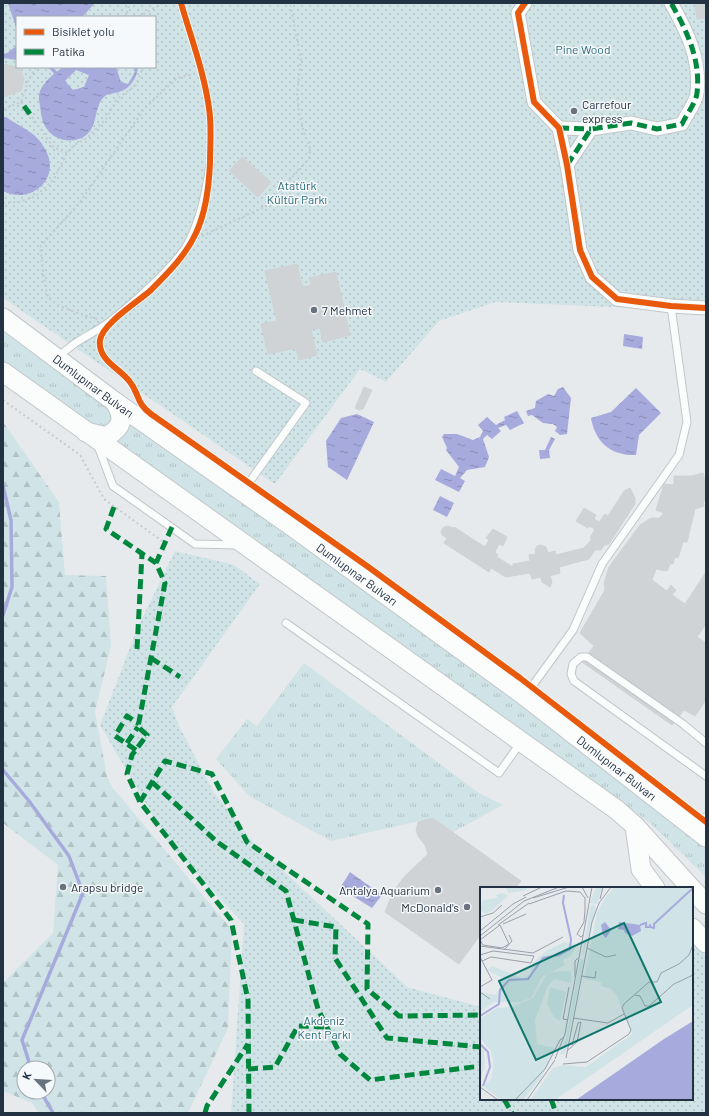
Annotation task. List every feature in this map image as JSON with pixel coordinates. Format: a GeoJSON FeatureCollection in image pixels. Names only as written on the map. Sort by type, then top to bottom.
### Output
{"type":"FeatureCollection","features":[{"type":"Feature","properties":{"kind":"main road","name":"Dumlupınar Bulvarı"},"geometry":{"type":"LineString","coordinates":[[3,318],[57,360],[242,491],[525,696],[706,837]]}},
{"type":"Feature","properties":{"kind":"main road"},"geometry":{"type":"LineString","coordinates":[[3,372],[617,810],[635,826],[691,887]]}},
{"type":"Feature","properties":{"kind":"main road"},"geometry":{"type":"LineString","coordinates":[[91,436],[106,437],[117,431],[121,420],[120,411],[115,402]]}},
{"type":"Feature","properties":{"kind":"main road"},"geometry":{"type":"LineString","coordinates":[[635,826],[641,869],[654,887]]}},
{"type":"Feature","properties":{"kind":"main road"},"geometry":{"type":"LineString","coordinates":[[693,889],[706,904]]}},
{"type":"Feature","properties":{"kind":"main road"},"geometry":{"type":"LineString","coordinates":[[693,929],[706,943]]}},
{"type":"Feature","properties":{"kind":"street"},"geometry":{"type":"LineString","coordinates":[[524,3],[518,13],[534,102],[559,128],[567,165],[580,250],[592,276],[616,299],[671,306],[706,308]]}},
{"type":"Feature","properties":{"kind":"street"},"geometry":{"type":"LineString","coordinates":[[559,128],[592,129],[631,123],[657,129],[682,124],[697,94],[696,59],[685,28],[670,3]]}},
{"type":"Feature","properties":{"kind":"street"},"geometry":{"type":"LineString","coordinates":[[567,165],[592,129]]}},
{"type":"Feature","properties":{"kind":"lane"},"geometry":{"type":"LineString","coordinates":[[57,360],[66,348],[108,322],[145,292],[188,244],[200,215],[210,164]]}},
{"type":"Feature","properties":{"kind":"lane"},"geometry":{"type":"LineString","coordinates":[[525,696],[573,630],[602,564],[678,455],[687,422],[671,306]]}},
{"type":"Feature","properties":{"kind":"lane"},"geometry":{"type":"LineString","coordinates":[[242,491],[306,403],[256,371]]}},
{"type":"Feature","properties":{"kind":"lane"},"geometry":{"type":"LineString","coordinates":[[91,436],[114,486],[189,540],[195,544],[245,545]]}},
{"type":"Feature","properties":{"kind":"lane"},"geometry":{"type":"LineString","coordinates":[[286,622],[498,773],[522,742]]}},
{"type":"Feature","properties":{"kind":"lane"},"geometry":{"type":"LineString","coordinates":[[706,743],[683,724],[587,657],[581,657],[573,664],[571,674],[574,681],[706,776]]}},
{"type":"Feature","properties":{"kind":"lane"},"geometry":{"type":"LineString","coordinates":[[680,818],[700,820],[706,817]]}},
{"type":"Feature","properties":{"kind":"path"},"geometry":{"type":"LineString","coordinates":[[125,16],[128,11],[129,3]]}},
{"type":"Feature","properties":{"kind":"path"},"geometry":{"type":"LineString","coordinates":[[140,16],[163,3]]}},
{"type":"Feature","properties":{"kind":"path"},"geometry":{"type":"LineString","coordinates":[[188,244],[210,231],[266,206],[309,159],[310,146],[304,133],[299,112],[297,94],[301,60],[290,3]]}},
{"type":"Feature","properties":{"kind":"path"},"geometry":{"type":"LineString","coordinates":[[108,322],[75,312],[49,299],[45,289],[40,247],[80,202],[144,109],[177,78],[202,75],[199,65]]}},
{"type":"Feature","properties":{"kind":"path"},"geometry":{"type":"LineString","coordinates":[[3,109],[21,102],[29,79],[35,68]]}},
{"type":"Feature","properties":{"kind":"path"},"geometry":{"type":"LineString","coordinates":[[3,203],[19,202],[36,196],[54,179],[67,153],[74,145],[87,138],[106,119],[117,99],[136,85],[143,68]]}},
{"type":"Feature","properties":{"kind":"path"},"geometry":{"type":"LineString","coordinates":[[21,102],[24,106]]}},
{"type":"Feature","properties":{"kind":"path"},"geometry":{"type":"LineString","coordinates":[[32,117],[53,147],[67,153]]}},
{"type":"Feature","properties":{"kind":"path"},"geometry":{"type":"LineString","coordinates":[[188,244],[198,228]]}},
{"type":"Feature","properties":{"kind":"path"},"geometry":{"type":"LineString","coordinates":[[3,400],[80,455],[104,499],[165,543]]}},
{"type":"Feature","properties":{"kind":"green space","name":"Atatürk Kültür Parkı"},"geometry":{"type":"Polygon","coordinates":[[[3,3],[706,3],[706,311],[495,302],[439,321],[386,382],[360,369],[275,484],[3,298],[3,3]]]}},
{"type":"Feature","properties":{"kind":"green space"},"geometry":{"type":"Polygon","coordinates":[[[3,328],[112,409],[114,417],[109,427],[92,426],[3,364],[3,328]]]}},
{"type":"Feature","properties":{"kind":"green space"},"geometry":{"type":"Polygon","coordinates":[[[132,420],[476,670],[706,843],[706,877],[649,822],[302,574],[114,444],[132,420]]]}},
{"type":"Feature","properties":{"kind":"green space"},"geometry":{"type":"Polygon","coordinates":[[[3,422],[59,502],[65,575],[106,576],[111,646],[95,712],[107,776],[112,787],[232,930],[228,1028],[188,1113],[39,1113],[32,1103],[25,1100],[56,1100],[56,1060],[16,1060],[16,1096],[3,1091],[3,983],[53,933],[58,865],[3,823],[3,422]]]}},
{"type":"Feature","properties":{"kind":"green space","name":"Akdeniz Kent Parkı"},"geometry":{"type":"Polygon","coordinates":[[[175,551],[234,565],[260,584],[172,707],[179,726],[213,791],[253,842],[407,987],[480,1007],[480,1100],[693,1100],[693,941],[706,957],[706,1113],[231,1113],[244,924],[170,845],[100,725],[138,627],[175,551]]]}},
{"type":"Feature","properties":{"kind":"green space"},"geometry":{"type":"Polygon","coordinates":[[[304,663],[479,793],[503,805],[453,832],[433,818],[331,841],[249,796],[216,759],[247,719],[257,726],[304,663]]]}},
{"type":"Feature","properties":{"kind":"water"},"geometry":{"type":"Polygon","coordinates":[[[8,3],[95,3],[83,16],[16,16],[16,27],[8,3]]]}},
{"type":"Feature","properties":{"kind":"water"},"geometry":{"type":"Polygon","coordinates":[[[16,45],[16,60],[3,58],[3,53],[6,54],[16,45]]]}},
{"type":"Feature","properties":{"kind":"water"},"geometry":{"type":"Polygon","coordinates":[[[62,68],[116,68],[121,82],[128,84],[135,72],[134,68],[138,68],[130,86],[123,91],[107,95],[101,100],[89,132],[85,136],[75,140],[59,139],[50,133],[44,124],[39,93],[44,84],[62,68]],[[76,70],[65,81],[73,90],[84,87],[89,75],[76,70]]]}},
{"type":"Feature","properties":{"kind":"water"},"geometry":{"type":"Polygon","coordinates":[[[3,117],[6,117],[35,136],[47,153],[50,163],[49,173],[39,188],[31,193],[13,195],[3,191],[3,117]]]}},
{"type":"Feature","properties":{"kind":"water"},"geometry":{"type":"Polygon","coordinates":[[[624,334],[643,337],[642,349],[623,346],[624,334]]]}},
{"type":"Feature","properties":{"kind":"water"},"geometry":{"type":"Polygon","coordinates":[[[563,387],[571,398],[567,434],[560,435],[555,431],[557,427],[553,424],[543,423],[532,415],[528,416],[526,411],[535,408],[536,401],[548,394],[554,396],[558,389],[563,387]]]}},
{"type":"Feature","properties":{"kind":"water"},"geometry":{"type":"Polygon","coordinates":[[[636,388],[661,413],[639,435],[636,455],[627,455],[612,450],[600,441],[593,427],[591,418],[611,412],[636,388]]]}},
{"type":"Feature","properties":{"kind":"water"},"geometry":{"type":"Polygon","coordinates":[[[517,411],[524,423],[510,430],[506,425],[498,428],[501,431],[492,439],[487,435],[483,439],[489,457],[485,467],[467,470],[460,478],[465,481],[459,492],[435,480],[441,469],[455,476],[459,467],[446,450],[447,448],[442,437],[444,434],[457,434],[473,440],[480,437],[483,431],[478,425],[487,417],[496,425],[505,420],[504,417],[517,411]]]}},
{"type":"Feature","properties":{"kind":"water"},"geometry":{"type":"Polygon","coordinates":[[[357,414],[374,422],[347,480],[328,467],[326,441],[341,418],[357,414]]]}},
{"type":"Feature","properties":{"kind":"water"},"geometry":{"type":"Polygon","coordinates":[[[551,437],[555,439],[549,450],[550,458],[540,459],[539,450],[545,450],[551,437]]]}},
{"type":"Feature","properties":{"kind":"water"},"geometry":{"type":"Polygon","coordinates":[[[440,496],[454,503],[447,517],[433,510],[440,496]]]}},
{"type":"Feature","properties":{"kind":"water"},"geometry":{"type":"Polygon","coordinates":[[[350,872],[382,895],[372,908],[340,888],[350,872]]]}},
{"type":"Feature","properties":{"kind":"building"},"geometry":{"type":"Polygon","coordinates":[[[706,3],[706,18],[697,19],[695,4],[706,3]]]}},
{"type":"Feature","properties":{"kind":"building"},"geometry":{"type":"Polygon","coordinates":[[[3,64],[20,68],[24,79],[21,91],[3,97],[3,64]]]}},
{"type":"Feature","properties":{"kind":"building"},"geometry":{"type":"Polygon","coordinates":[[[242,157],[271,182],[258,197],[229,171],[242,157]]]}},
{"type":"Feature","properties":{"kind":"building"},"geometry":{"type":"Polygon","coordinates":[[[297,264],[302,287],[311,285],[309,278],[336,272],[350,335],[323,342],[320,328],[311,330],[317,355],[299,360],[296,348],[268,354],[261,324],[277,321],[265,271],[297,264]]]}},
{"type":"Feature","properties":{"kind":"building"},"geometry":{"type":"Polygon","coordinates":[[[364,387],[372,390],[363,409],[359,410],[355,408],[364,387]]]}},
{"type":"Feature","properties":{"kind":"building"},"geometry":{"type":"Polygon","coordinates":[[[703,473],[706,486],[706,500],[703,501],[704,506],[695,509],[687,542],[683,542],[678,558],[675,557],[673,564],[670,564],[667,571],[656,569],[652,580],[667,591],[671,585],[676,590],[672,595],[685,604],[706,572],[706,624],[697,637],[706,643],[706,700],[695,716],[684,710],[672,725],[582,662],[594,646],[580,633],[605,590],[604,583],[609,567],[640,525],[651,518],[659,518],[664,513],[656,510],[664,484],[674,485],[674,476],[691,476],[703,473]]]}},
{"type":"Feature","properties":{"kind":"building"},"geometry":{"type":"Polygon","coordinates":[[[630,488],[635,498],[635,504],[609,544],[604,545],[601,550],[595,550],[589,559],[559,567],[560,573],[550,576],[552,582],[550,587],[542,582],[541,577],[532,579],[530,573],[506,577],[491,568],[489,572],[444,543],[447,538],[442,535],[441,531],[444,527],[454,527],[485,547],[489,540],[486,538],[493,529],[507,537],[503,546],[499,544],[495,552],[498,555],[497,557],[513,567],[513,564],[530,561],[529,555],[536,554],[535,550],[537,546],[541,545],[546,547],[548,553],[555,551],[556,555],[584,548],[592,539],[590,538],[595,529],[589,526],[588,528],[576,521],[584,508],[596,515],[594,519],[599,522],[605,514],[608,516],[624,491],[630,488]]]}},
{"type":"Feature","properties":{"kind":"building","name":"Antalya Aquarium"},"geometry":{"type":"Polygon","coordinates":[[[433,818],[521,881],[516,887],[480,887],[480,935],[459,964],[385,912],[393,892],[404,877],[428,854],[425,845],[418,836],[416,830],[418,822],[433,818]]]}},
{"type":"Feature","properties":{"kind":"waterway"},"geometry":{"type":"LineString","coordinates":[[51,68],[56,73]]}},
{"type":"Feature","properties":{"kind":"waterway"},"geometry":{"type":"LineString","coordinates":[[3,486],[11,520],[12,587],[3,615]]}},
{"type":"Feature","properties":{"kind":"waterway"},"geometry":{"type":"LineString","coordinates":[[3,770],[29,801],[69,856],[83,893],[22,1040],[28,1060]]}},
{"type":"Feature","properties":{"kind":"waterway"},"geometry":{"type":"LineString","coordinates":[[46,1100],[53,1113]]}},
{"type":"Feature","properties":{"kind":"marked path"},"geometry":{"type":"LineString","coordinates":[[567,165],[591,129],[631,123],[657,129],[682,124],[696,97],[698,81],[697,69],[692,46],[671,3]]}},
{"type":"Feature","properties":{"kind":"marked path"},"geometry":{"type":"LineString","coordinates":[[24,106],[32,117]]}},
{"type":"Feature","properties":{"kind":"marked path"},"geometry":{"type":"LineString","coordinates":[[559,128],[591,129]]}},
{"type":"Feature","properties":{"kind":"marked path"},"geometry":{"type":"LineString","coordinates":[[114,507],[106,529],[156,563]]}},
{"type":"Feature","properties":{"kind":"marked path"},"geometry":{"type":"LineString","coordinates":[[172,527],[156,563],[165,583],[138,727],[147,735],[132,755],[127,774],[140,802],[231,920],[248,1000],[249,1113]]}},
{"type":"Feature","properties":{"kind":"marked path"},"geometry":{"type":"LineString","coordinates":[[137,649],[142,554]]}},
{"type":"Feature","properties":{"kind":"marked path"},"geometry":{"type":"LineString","coordinates":[[151,658],[180,677]]}},
{"type":"Feature","properties":{"kind":"marked path"},"geometry":{"type":"LineString","coordinates":[[136,750],[115,736],[127,716],[139,724]]}},
{"type":"Feature","properties":{"kind":"marked path"},"geometry":{"type":"LineString","coordinates":[[127,743],[138,727]]}},
{"type":"Feature","properties":{"kind":"marked path"},"geometry":{"type":"LineString","coordinates":[[140,802],[165,761],[212,774],[247,842],[368,924],[367,989],[399,1016],[480,1015]]}},
{"type":"Feature","properties":{"kind":"marked path"},"geometry":{"type":"LineString","coordinates":[[152,782],[216,841],[286,891],[318,1009],[340,1054],[370,1080],[480,1066]]}},
{"type":"Feature","properties":{"kind":"marked path"},"geometry":{"type":"LineString","coordinates":[[294,920],[336,927],[335,958],[387,1038],[480,1047]]}},
{"type":"Feature","properties":{"kind":"marked path"},"geometry":{"type":"LineString","coordinates":[[248,1069],[275,1067],[298,1026],[327,1027]]}},
{"type":"Feature","properties":{"kind":"marked path"},"geometry":{"type":"LineString","coordinates":[[205,1113],[207,1106],[248,1044]]}},
{"type":"Feature","properties":{"kind":"marked path"},"geometry":{"type":"LineString","coordinates":[[505,1100],[512,1113]]}},
{"type":"Feature","properties":{"kind":"marked path"},"geometry":{"type":"LineString","coordinates":[[551,1100],[556,1113]]}},
{"type":"Feature","properties":{"kind":"cycle path"},"geometry":{"type":"LineString","coordinates":[[181,3],[201,68],[210,115],[210,172],[205,208],[192,241],[176,263],[151,290],[107,327],[100,340],[102,353],[110,364],[126,377],[133,387],[140,402],[151,414],[367,566],[520,678],[706,822]]}},
{"type":"Feature","properties":{"kind":"cycle path"},"geometry":{"type":"LineString","coordinates":[[525,3],[518,13],[534,102],[559,128],[567,165],[580,250],[592,277],[617,299],[671,306],[706,308]]}},
{"type":"Feature","properties":{"kind":"place","name":"Carrefour express"},"geometry":{"type":"Point","coordinates":[574,111]}},
{"type":"Feature","properties":{"kind":"place","name":"7 Mehmet"},"geometry":{"type":"Point","coordinates":[314,310]}},
{"type":"Feature","properties":{"kind":"place","name":"Arapsu bridge"},"geometry":{"type":"Point","coordinates":[63,887]}},
{"type":"Feature","properties":{"kind":"place","name":"Antalya Aquarium"},"geometry":{"type":"Point","coordinates":[438,890]}},
{"type":"Feature","properties":{"kind":"place","name":"McDonald's"},"geometry":{"type":"Point","coordinates":[467,907]}},
{"type":"Feature","properties":{"kind":"park label","name":"Pine Wood"},"geometry":{"type":"Point","coordinates":[583,49]}}]}
